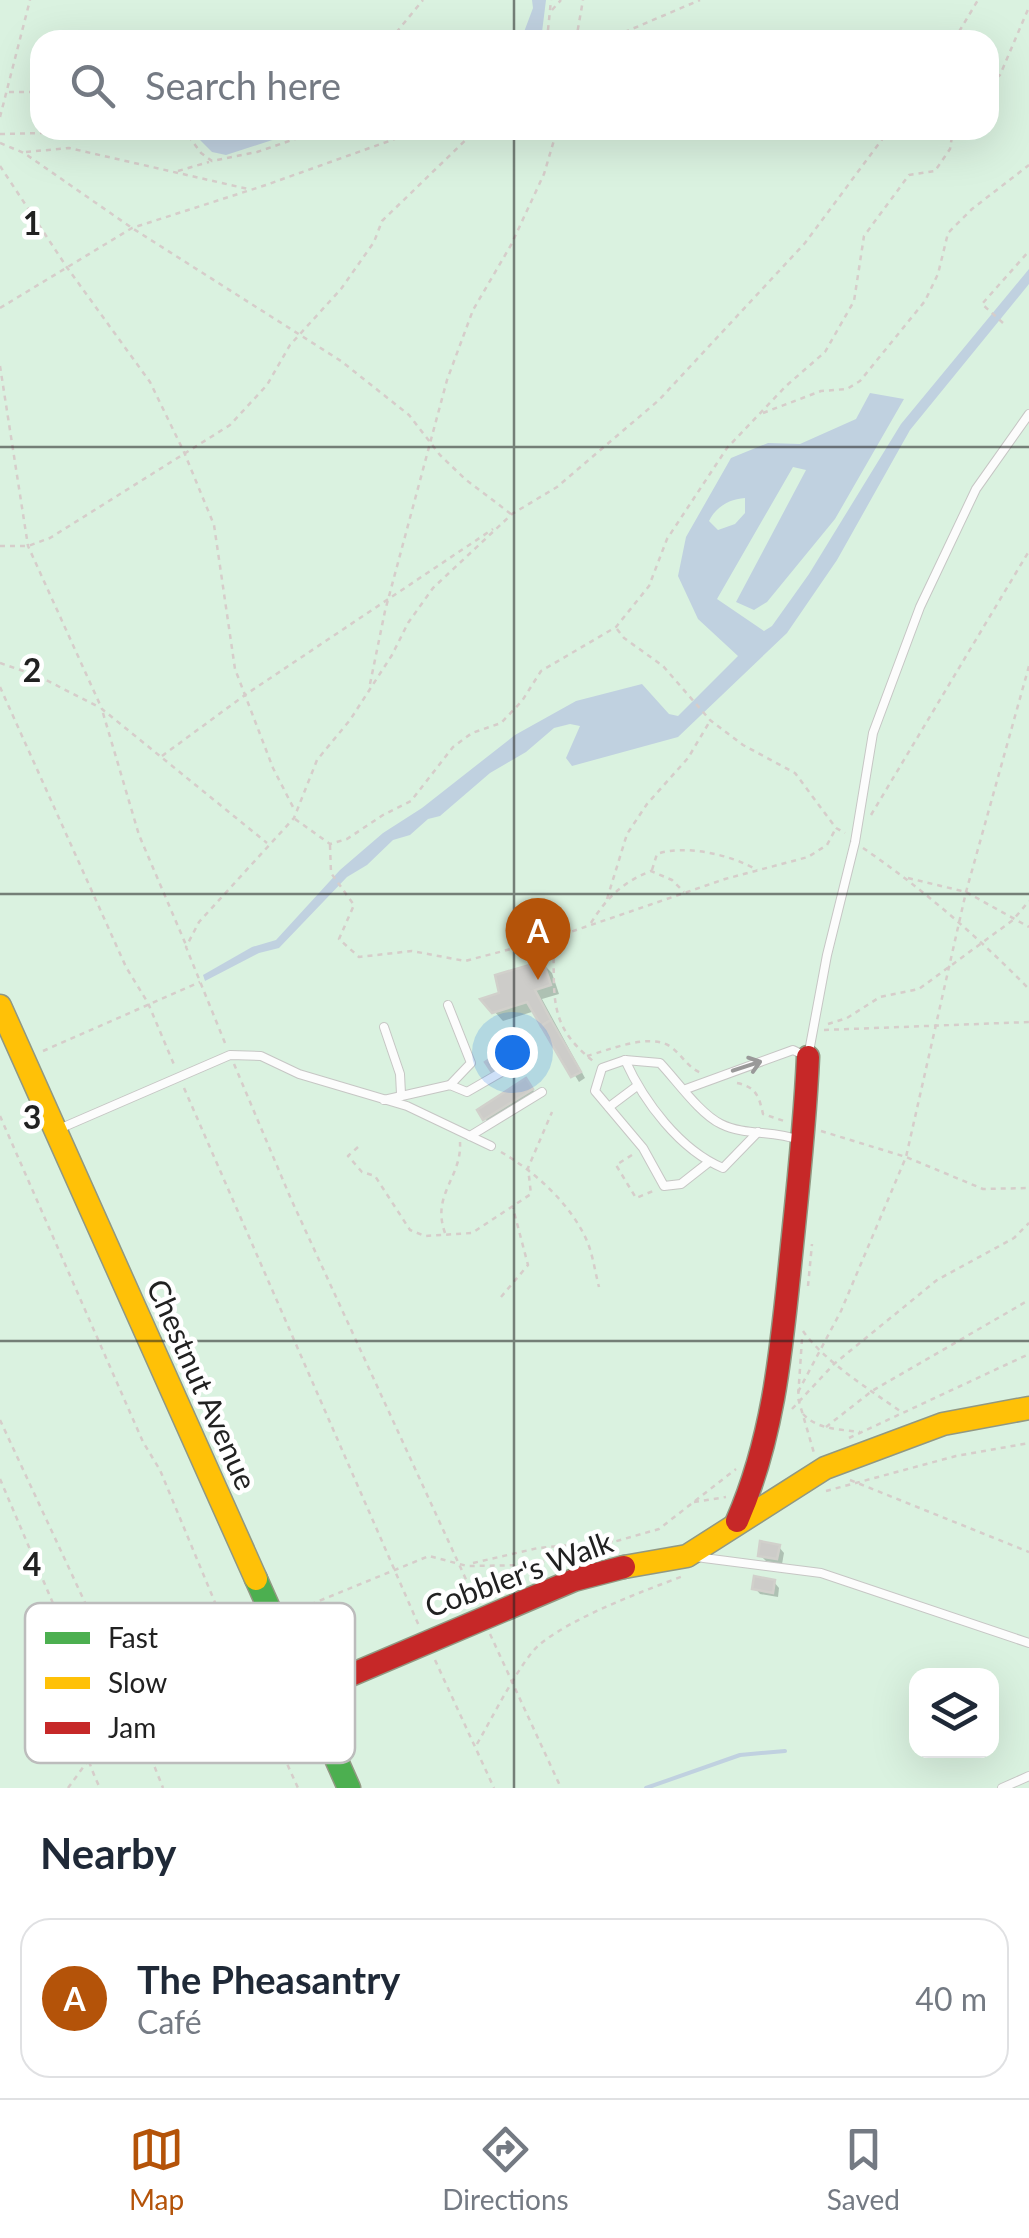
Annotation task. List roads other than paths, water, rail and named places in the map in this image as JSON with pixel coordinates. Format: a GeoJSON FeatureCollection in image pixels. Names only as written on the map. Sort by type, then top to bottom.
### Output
{"type":"FeatureCollection","features":[{"type":"Feature","properties":{"kind":"street","name":"Chestnut Avenue"},"geometry":{"type":"LineString","coordinates":[[0,1006],[265,1603]]}},
{"type":"Feature","properties":{"kind":"street"},"geometry":{"type":"LineString","coordinates":[[736,1522],[749,1496],[762,1450],[782,1350],[808,1057]]}},
{"type":"Feature","properties":{"kind":"street","name":"Cobbler's Walk"},"geometry":{"type":"LineString","coordinates":[[355,1672],[574,1580],[638,1562],[687,1556],[822,1469],[943,1424],[1029,1408]]}},
{"type":"Feature","properties":{"kind":"street","name":"Chestnut Avenue"},"geometry":{"type":"LineString","coordinates":[[338,1763],[349,1788]]}},
{"type":"Feature","properties":{"kind":"lane"},"geometry":{"type":"LineString","coordinates":[[686,1089],[793,1050],[808,1057],[827,955],[855,842],[873,733],[920,607],[976,488],[1029,414]]}},
{"type":"Feature","properties":{"kind":"lane"},"geometry":{"type":"LineString","coordinates":[[384,1100],[450,1084],[471,1062],[448,1005]]}},
{"type":"Feature","properties":{"kind":"lane"},"geometry":{"type":"LineString","coordinates":[[384,1027],[400,1074],[401,1094]]}},
{"type":"Feature","properties":{"kind":"lane"},"geometry":{"type":"LineString","coordinates":[[55,1130],[230,1054],[261,1056],[300,1074],[407,1106],[491,1146]]}},
{"type":"Feature","properties":{"kind":"lane"},"geometry":{"type":"LineString","coordinates":[[625,1060],[637,1086],[665,1122],[708,1162],[723,1168],[758,1132]]}},
{"type":"Feature","properties":{"kind":"lane"},"geometry":{"type":"LineString","coordinates":[[708,1162],[682,1184],[664,1186],[644,1148],[595,1091],[602,1068],[625,1060],[660,1063],[699,1107],[722,1125],[758,1132],[804,1134]]}},
{"type":"Feature","properties":{"kind":"lane"},"geometry":{"type":"LineString","coordinates":[[450,1084],[468,1092],[512,1066]]}},
{"type":"Feature","properties":{"kind":"lane"},"geometry":{"type":"LineString","coordinates":[[609,1108],[637,1086]]}},
{"type":"Feature","properties":{"kind":"lane"},"geometry":{"type":"LineString","coordinates":[[470,1136],[542,1092]]}},
{"type":"Feature","properties":{"kind":"lane"},"geometry":{"type":"LineString","coordinates":[[687,1556],[821,1573],[1029,1643]]}},
{"type":"Feature","properties":{"kind":"lane"},"geometry":{"type":"LineString","coordinates":[[1002,1788],[1029,1776]]}},
{"type":"Feature","properties":{"kind":"water"},"geometry":{"type":"Polygon","coordinates":[[[532,0],[546,0],[542,30],[525,30],[532,0]]]}},
{"type":"Feature","properties":{"kind":"water"},"geometry":{"type":"Polygon","coordinates":[[[200,140],[272,140],[226,155],[212,152],[200,140]]]}},
{"type":"Feature","properties":{"kind":"water"},"geometry":{"type":"Polygon","coordinates":[[[1029,269],[1029,284],[910,430],[837,560],[787,633],[678,737],[572,766],[566,758],[580,726],[554,728],[526,752],[490,773],[440,816],[428,819],[410,835],[393,840],[367,865],[347,877],[279,948],[259,953],[205,981],[203,975],[252,947],[276,940],[340,870],[383,833],[422,808],[515,735],[576,701],[642,684],[669,714],[678,716],[738,656],[698,619],[678,576],[686,537],[731,458],[768,443],[800,444],[856,419],[870,393],[904,399],[835,519],[767,602],[754,610],[736,602],[806,470],[793,467],[717,599],[764,631],[772,626],[809,574],[901,424],[1029,269]],[[745,498],[728,502],[709,521],[718,530],[735,524],[745,513],[745,498]]]}},
{"type":"Feature","properties":{"kind":"waterway"},"geometry":{"type":"LineString","coordinates":[[646,1788],[740,1755],[785,1751]]}},
{"type":"Feature","properties":{"kind":"place","name":"The Pheasantry"},"geometry":{"type":"Point","coordinates":[538,980]}}]}
